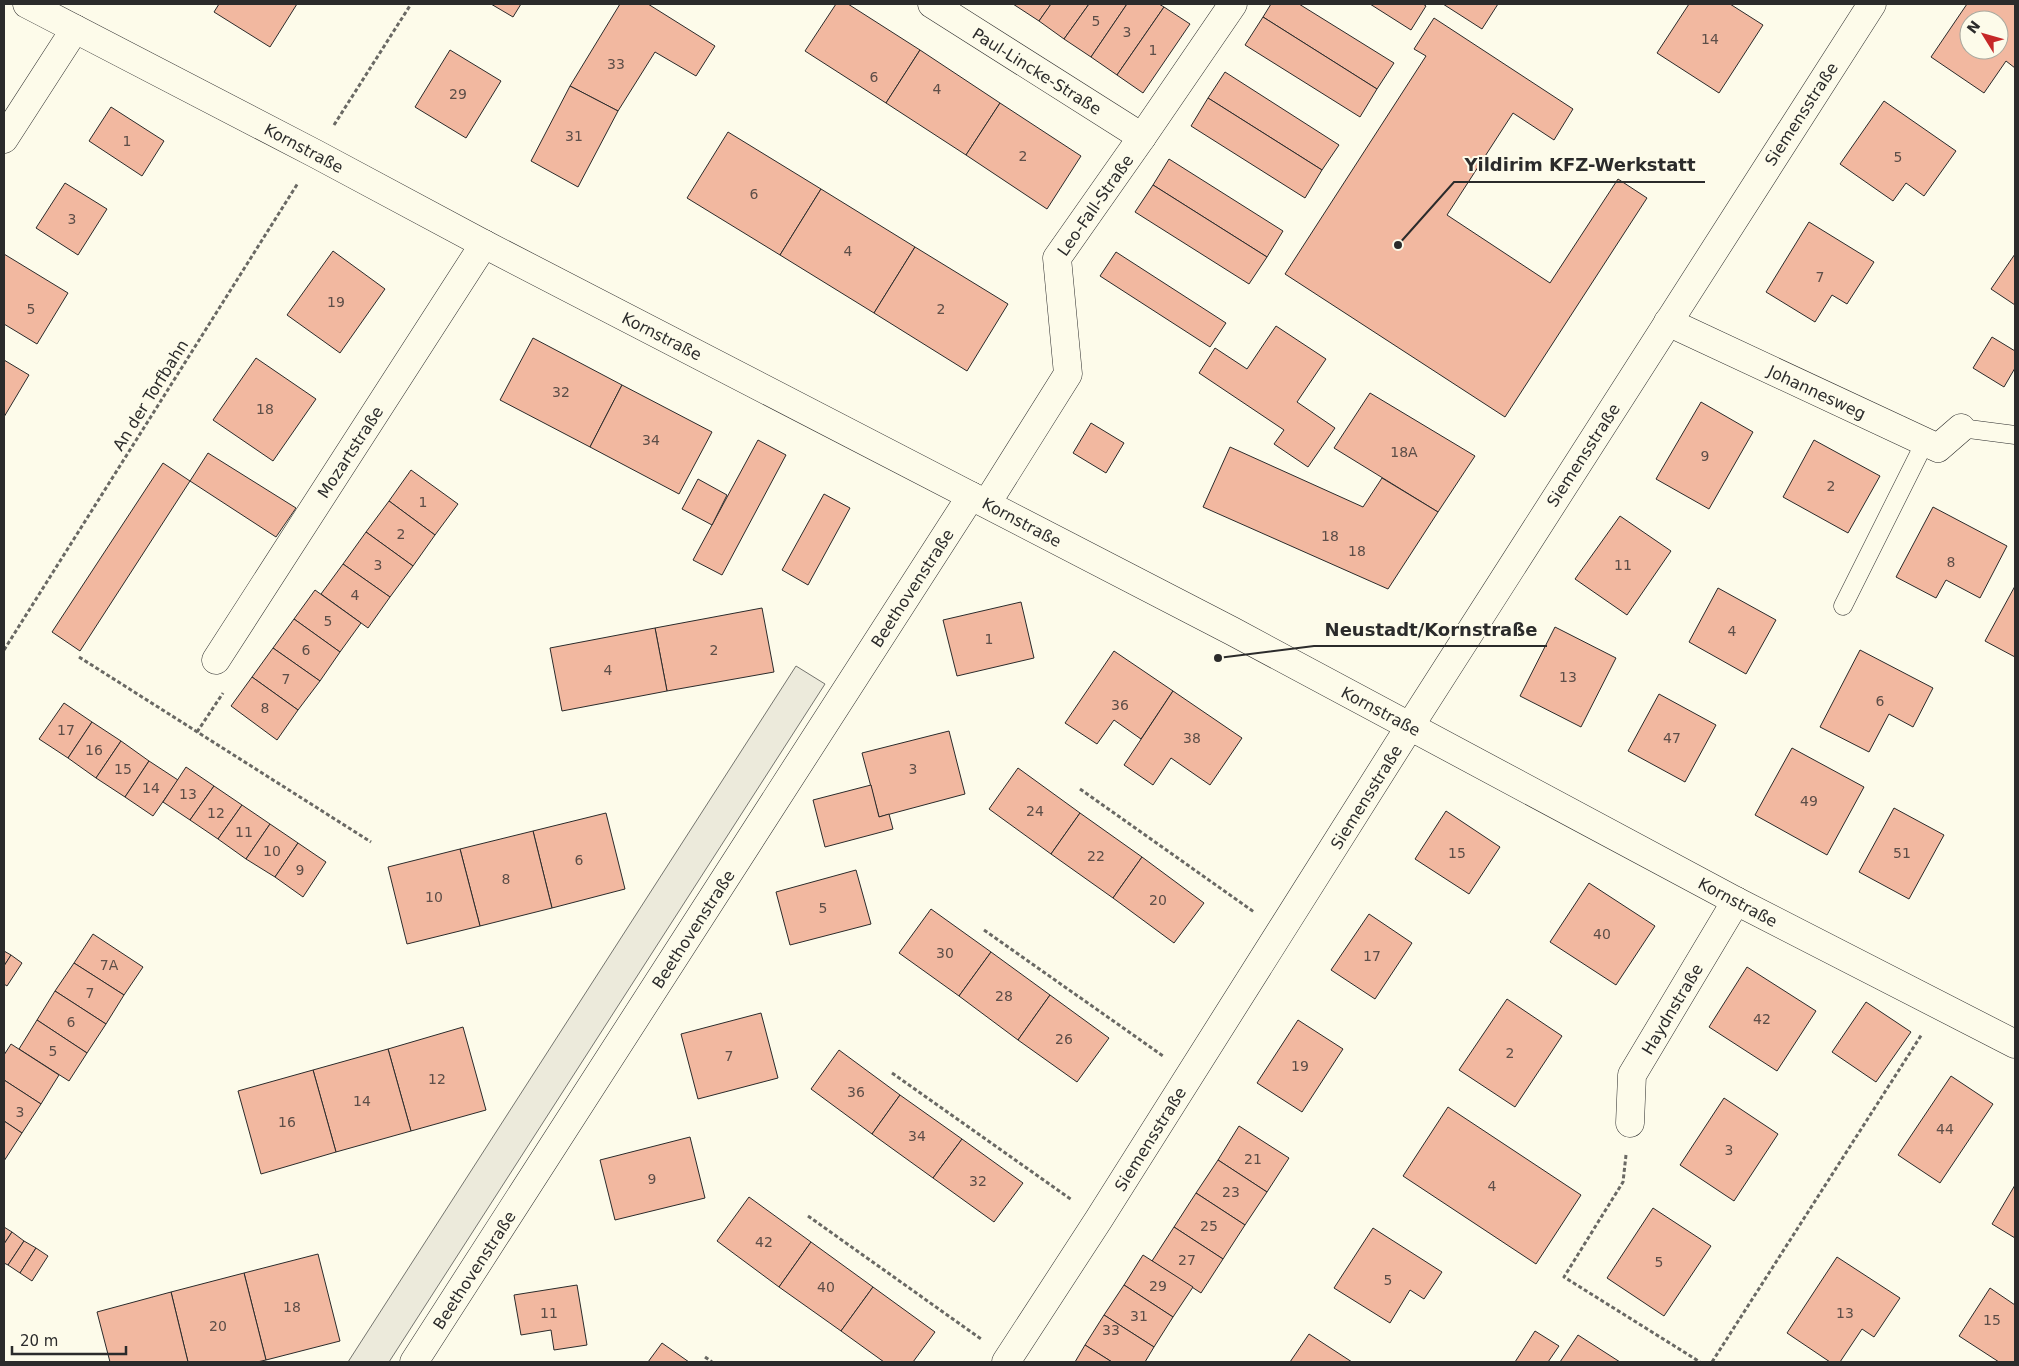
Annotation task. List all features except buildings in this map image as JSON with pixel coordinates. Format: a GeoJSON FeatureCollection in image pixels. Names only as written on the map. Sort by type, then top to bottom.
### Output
{"type":"FeatureCollection","features":[{"type":"Feature","properties":{"kind":"street","name":"Kornstraße"},"geometry":{"type":"LineString","coordinates":[[27,4],[316,154],[484,244],[1232,631],[1736,901],[2015,1044]]}},
{"type":"Feature","properties":{"kind":"street","name":"Paul-Lincke-Straße"},"geometry":{"type":"LineString","coordinates":[[932,4],[1142,137]]}},
{"type":"Feature","properties":{"kind":"street","name":"Leo-Fall-Straße"},"geometry":{"type":"LineString","coordinates":[[979,500],[1068,374],[1057,258],[1233,4]]}},
{"type":"Feature","properties":{"kind":"street","name":"Siemensstraße"},"geometry":{"type":"LineString","coordinates":[[1007,1360],[1099,1219],[1410,726],[1872,4]]}},
{"type":"Feature","properties":{"kind":"street"},"geometry":{"type":"LineString","coordinates":[[4,139],[75,29]]}},
{"type":"Feature","properties":{"kind":"street","name":"Mozartstraße"},"geometry":{"type":"LineString","coordinates":[[216,660],[484,244]]}},
{"type":"Feature","properties":{"kind":"street","name":"Johannesweg"},"geometry":{"type":"LineString","coordinates":[[1668,322],[1938,448],[1961,428]]}},
{"type":"Feature","properties":{"kind":"street","name":"Beethovenstraße"},"geometry":{"type":"LineString","coordinates":[[414,1362],[979,500]]}},
{"type":"Feature","properties":{"kind":"street","name":"Haydnstraße"},"geometry":{"type":"LineString","coordinates":[[1630,1123],[1632,1075],[1736,901]]}},
{"type":"Feature","properties":{"kind":"lane"},"geometry":{"type":"LineString","coordinates":[[1961,428],[2015,435]]}},
{"type":"Feature","properties":{"kind":"lane"},"geometry":{"type":"LineString","coordinates":[[1842,606],[1925,442]]}},
{"type":"Feature","properties":{"kind":"path","name":"An der Torfbahn"},"geometry":{"type":"LineString","coordinates":[[4,650],[411,4]]}},
{"type":"Feature","properties":{"kind":"path"},"geometry":{"type":"LineString","coordinates":[[79,657],[371,842]]}},
{"type":"Feature","properties":{"kind":"path"},"geometry":{"type":"LineString","coordinates":[[197,732],[230,684],[216,660]]}},
{"type":"Feature","properties":{"kind":"path"},"geometry":{"type":"LineString","coordinates":[[1080,789],[1281,931]]}},
{"type":"Feature","properties":{"kind":"path"},"geometry":{"type":"LineString","coordinates":[[984,930],[1190,1075]]}},
{"type":"Feature","properties":{"kind":"path"},"geometry":{"type":"LineString","coordinates":[[1712,1362],[1940,1006]]}},
{"type":"Feature","properties":{"kind":"path"},"geometry":{"type":"LineString","coordinates":[[892,1073],[1099,1219]]}},
{"type":"Feature","properties":{"kind":"path"},"geometry":{"type":"LineString","coordinates":[[1630,1123],[1623,1182],[1564,1277],[1700,1362]]}},
{"type":"Feature","properties":{"kind":"path"},"geometry":{"type":"LineString","coordinates":[[808,1216],[1007,1360]]}},
{"type":"Feature","properties":{"kind":"path"},"geometry":{"type":"LineString","coordinates":[[705,1357],[712,1362]]}},
{"type":"Feature","properties":{"kind":"shaded area"},"geometry":{"type":"Polygon","coordinates":[[[796,666],[825,684],[389,1362],[348,1362],[796,666]]]}},
{"type":"Feature","properties":{"kind":"place","name":"Yildirim KFZ-Werkstatt"},"geometry":{"type":"Point","coordinates":[1398,245]}},
{"type":"Feature","properties":{"kind":"place","name":"Neustadt/Kornstraße"},"geometry":{"type":"Point","coordinates":[1218,658]}}]}
